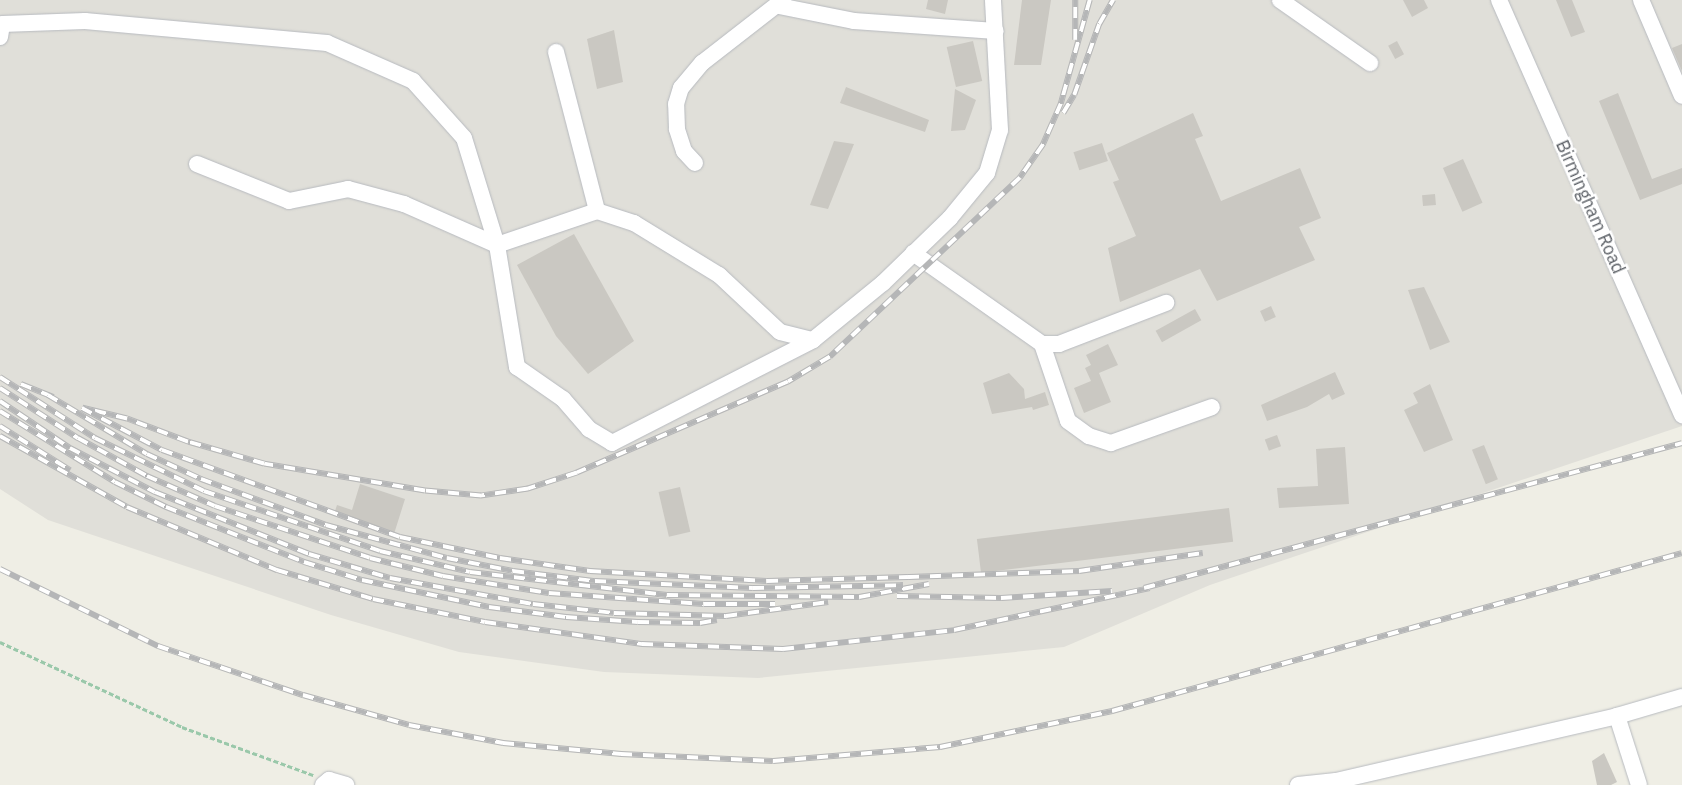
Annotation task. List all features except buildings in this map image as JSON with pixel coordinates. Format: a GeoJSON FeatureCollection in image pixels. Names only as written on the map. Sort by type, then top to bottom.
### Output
{"type":"FeatureCollection","features":[{"type":"Feature","properties":{"kind":"street"},"geometry":{"type":"LineString","coordinates":[[0,36],[2,24],[85,21],[327,43],[413,81],[464,138],[497,246],[517,367],[563,399],[589,429],[612,443],[813,340],[914,253],[976,188],[994,157],[1000,130],[993,0]]}},
{"type":"Feature","properties":{"kind":"street"},"geometry":{"type":"LineString","coordinates":[[1280,0],[1370,63]]}},
{"type":"Feature","properties":{"kind":"street","name":"Birmingham Road"},"geometry":{"type":"LineString","coordinates":[[1499,0],[1682,414]]}},
{"type":"Feature","properties":{"kind":"street"},"geometry":{"type":"LineString","coordinates":[[1642,0],[1682,96]]}},
{"type":"Feature","properties":{"kind":"street"},"geometry":{"type":"LineString","coordinates":[[695,164],[684,151],[677,130],[676,104],[681,88],[702,63],[781,3],[854,21],[996,31]]}},
{"type":"Feature","properties":{"kind":"street"},"geometry":{"type":"LineString","coordinates":[[556,52],[597,211]]}},
{"type":"Feature","properties":{"kind":"street"},"geometry":{"type":"LineString","coordinates":[[197,164],[289,201],[348,189],[404,204],[497,246],[597,211],[634,223],[720,275],[780,332],[813,340]]}},
{"type":"Feature","properties":{"kind":"street"},"geometry":{"type":"LineString","coordinates":[[914,253],[1042,344],[1059,344],[1166,303]]}},
{"type":"Feature","properties":{"kind":"street"},"geometry":{"type":"LineString","coordinates":[[1042,344],[1068,421],[1089,436],[1111,443],[1212,407]]}},
{"type":"Feature","properties":{"kind":"street"},"geometry":{"type":"LineString","coordinates":[[1298,785],[1337,783],[1617,716],[1682,697]]}},
{"type":"Feature","properties":{"kind":"street"},"geometry":{"type":"LineString","coordinates":[[1617,716],[1639,785]]}},
{"type":"Feature","properties":{"kind":"street"},"geometry":{"type":"LineString","coordinates":[[326,783],[346,785]]}},
{"type":"Feature","properties":{"kind":"path"},"geometry":{"type":"LineString","coordinates":[[0,642],[182,727],[326,783]]}},
{"type":"Feature","properties":{"kind":"shaded area"},"geometry":{"type":"Polygon","coordinates":[[[0,0],[1682,0],[1682,426],[1210,585],[1064,647],[758,678],[604,672],[459,652],[331,615],[48,520],[0,489],[0,0]]]}},
{"type":"Feature","properties":{"kind":"railway"},"geometry":{"type":"LineString","coordinates":[[1075,0],[1075,40]]}},
{"type":"Feature","properties":{"kind":"railway"},"geometry":{"type":"LineString","coordinates":[[1090,0],[1061,104],[1043,145],[1020,178],[830,357],[788,382],[577,473],[528,489],[481,496],[425,491],[264,464],[188,442],[127,419],[82,408],[162,450],[400,537],[500,558],[590,571],[767,581],[908,577],[1079,571],[1203,553]]}},
{"type":"Feature","properties":{"kind":"railway"},"geometry":{"type":"LineString","coordinates":[[1063,113],[1074,95],[1099,24],[1113,0]]}},
{"type":"Feature","properties":{"kind":"railway"},"geometry":{"type":"LineString","coordinates":[[0,377],[95,438],[204,491],[380,551],[470,572],[667,595],[859,597],[929,584]]}},
{"type":"Feature","properties":{"kind":"railway"},"geometry":{"type":"LineString","coordinates":[[21,384],[53,397]]}},
{"type":"Feature","properties":{"kind":"railway"},"geometry":{"type":"LineString","coordinates":[[0,388],[78,438],[147,476],[215,506],[370,558],[443,576],[549,593],[704,604],[775,604]]}},
{"type":"Feature","properties":{"kind":"railway"},"geometry":{"type":"LineString","coordinates":[[48,395],[147,454],[201,479],[326,525],[447,558],[513,571],[595,581],[753,588],[903,585]]}},
{"type":"Feature","properties":{"kind":"railway"},"geometry":{"type":"LineString","coordinates":[[0,401],[70,448],[155,492],[309,554],[390,578],[533,604],[614,613],[726,616],[828,602]]}},
{"type":"Feature","properties":{"kind":"railway"},"geometry":{"type":"LineString","coordinates":[[0,411],[115,482],[166,507],[304,562],[362,580],[489,607],[566,617],[638,622],[700,623],[717,620]]}},
{"type":"Feature","properties":{"kind":"railway"},"geometry":{"type":"LineString","coordinates":[[0,426],[70,470]]}},
{"type":"Feature","properties":{"kind":"railway"},"geometry":{"type":"LineString","coordinates":[[0,436],[127,507],[277,570],[373,599],[485,622],[642,644],[783,649],[954,630],[1150,588]]}},
{"type":"Feature","properties":{"kind":"railway"},"geometry":{"type":"LineString","coordinates":[[1144,588],[1682,443]]}},
{"type":"Feature","properties":{"kind":"railway"},"geometry":{"type":"LineString","coordinates":[[0,569],[158,646],[303,695],[409,725],[503,743],[621,754],[773,761],[940,747],[1112,711],[1682,553]]}},
{"type":"Feature","properties":{"kind":"railway"},"geometry":{"type":"LineString","coordinates":[[897,596],[1001,598],[1112,591]]}}]}
